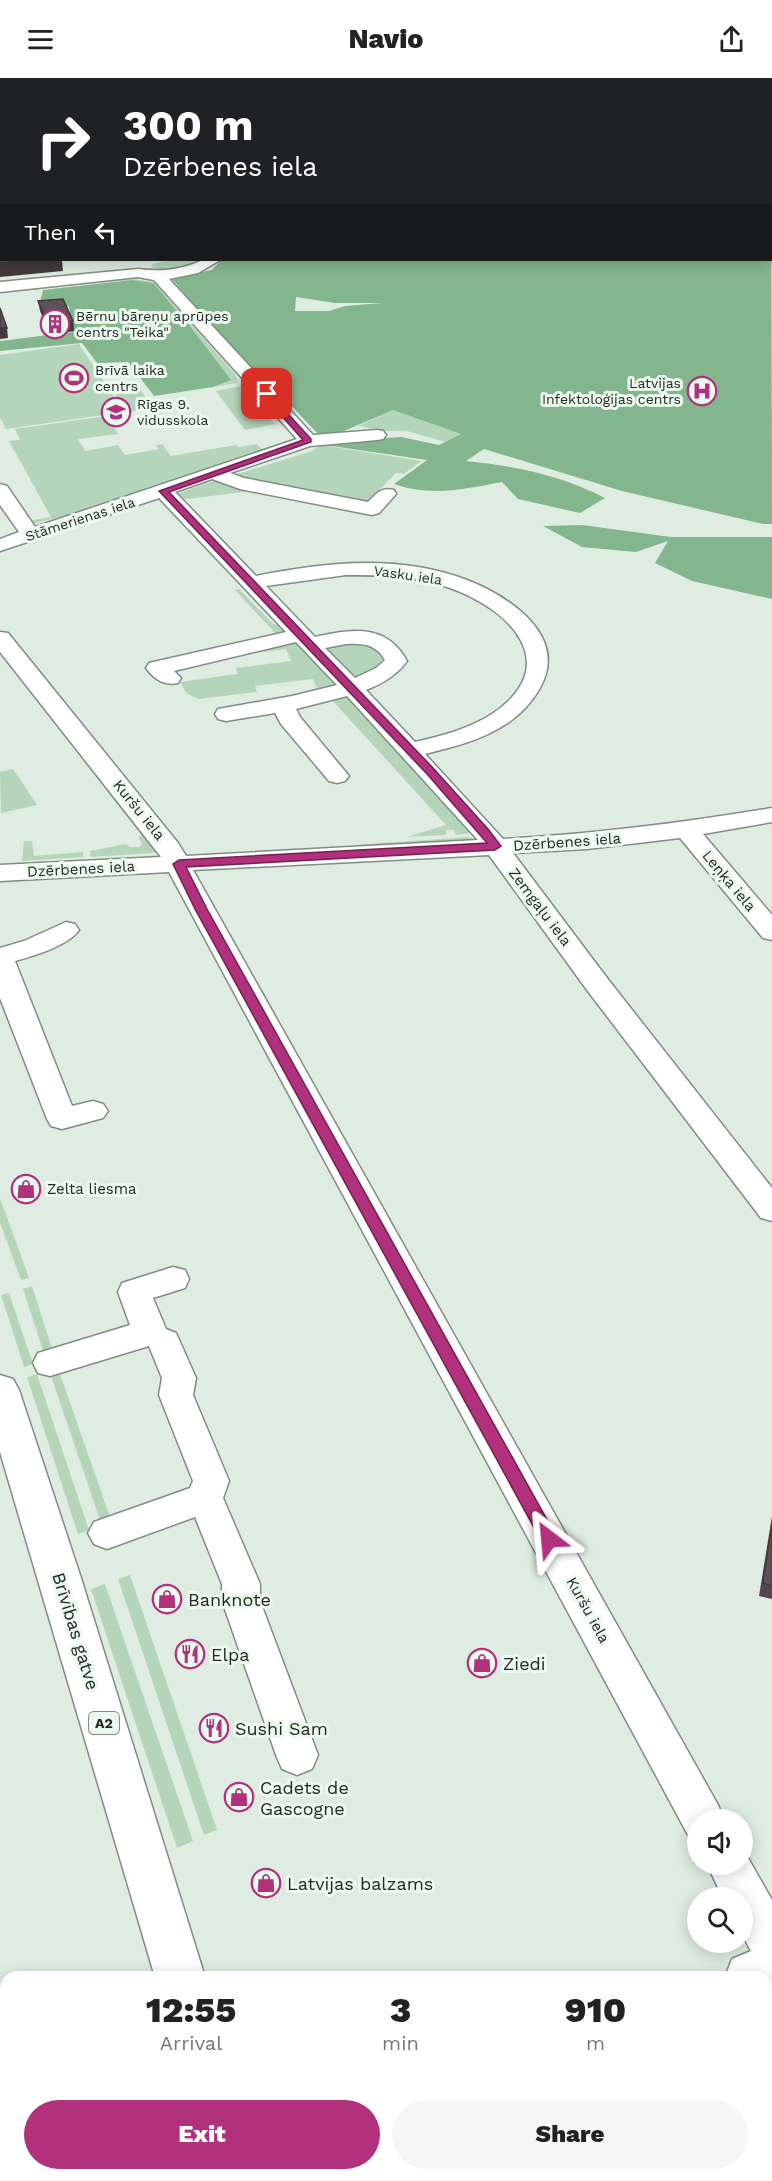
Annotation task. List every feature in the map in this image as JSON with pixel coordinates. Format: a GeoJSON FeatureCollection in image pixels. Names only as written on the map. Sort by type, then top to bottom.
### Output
{"type":"FeatureCollection","features":[{"type":"Feature","properties":{"kind":"main road","name":"Brīvības gatve"},"geometry":{"type":"LineString","coordinates":[[0,1390],[60,1578],[178,1971]]}},
{"type":"Feature","properties":{"kind":"street"},"geometry":{"type":"LineString","coordinates":[[0,287],[138,273],[159,276],[193,270],[211,261]]}},
{"type":"Feature","properties":{"kind":"street"},"geometry":{"type":"LineString","coordinates":[[159,276],[308,441]]}},
{"type":"Feature","properties":{"kind":"street","name":"Stāmerienas iela"},"geometry":{"type":"LineString","coordinates":[[0,545],[308,441],[377,435]]}},
{"type":"Feature","properties":{"kind":"street"},"geometry":{"type":"LineString","coordinates":[[214,474],[240,483],[372,509],[387,494]]}},
{"type":"Feature","properties":{"kind":"street"},"geometry":{"type":"LineString","coordinates":[[1,489],[24,527],[33,534]]}},
{"type":"Feature","properties":{"kind":"street","name":"Zemgaļu iela"},"geometry":{"type":"LineString","coordinates":[[163,491],[352,688],[484,831],[597,984],[772,1210]]}},
{"type":"Feature","properties":{"kind":"street","name":"Vasku iela"},"geometry":{"type":"LineString","coordinates":[[252,583],[300,573],[341,569],[404,572],[441,578],[473,590],[497,603],[519,620],[532,636],[538,650],[539,669],[533,684],[514,708],[495,722],[464,736],[410,750]]}},
{"type":"Feature","properties":{"kind":"street"},"geometry":{"type":"LineString","coordinates":[[170,678],[157,668],[304,640],[359,637],[384,644],[393,651],[396,661],[389,671],[352,688],[283,705],[226,714]]}},
{"type":"Feature","properties":{"kind":"street","name":"Kuršu iela"},"geometry":{"type":"LineString","coordinates":[[0,638],[169,848],[179,864],[201,909],[697,1809]]}},
{"type":"Feature","properties":{"kind":"street"},"geometry":{"type":"LineString","coordinates":[[283,705],[289,719],[337,776]]}},
{"type":"Feature","properties":{"kind":"street","name":"Dzērbenes iela"},"geometry":{"type":"LineString","coordinates":[[0,873],[587,842],[686,830],[772,815]]}},
{"type":"Feature","properties":{"kind":"street","name":"Leņķa iela"},"geometry":{"type":"LineString","coordinates":[[686,830],[772,932]]}},
{"type":"Feature","properties":{"kind":"street"},"geometry":{"type":"LineString","coordinates":[[66,930],[42,943],[0,957],[4,987],[62,1119],[93,1110]]}},
{"type":"Feature","properties":{"kind":"street"},"geometry":{"type":"LineString","coordinates":[[50,1363],[150,1332],[134,1292],[173,1279]]}},
{"type":"Feature","properties":{"kind":"street"},"geometry":{"type":"LineString","coordinates":[[164,1342],[179,1378],[176,1395],[211,1480],[205,1498],[241,1584],[241,1601],[297,1755]]}},
{"type":"Feature","properties":{"kind":"street"},"geometry":{"type":"LineString","coordinates":[[107,1533],[205,1498]]}},
{"type":"Feature","properties":{"kind":"street"},"geometry":{"type":"LineString","coordinates":[[734,1875],[772,1944]]}},
{"type":"Feature","properties":{"kind":"green space"},"geometry":{"type":"Polygon","coordinates":[[[166,261],[206,261],[164,272],[151,267],[152,264],[166,261]]]}},
{"type":"Feature","properties":{"kind":"green space"},"geometry":{"type":"Polygon","coordinates":[[[220,261],[771,261],[772,524],[763,524],[622,491],[484,449],[466,461],[537,473],[572,483],[605,498],[580,513],[518,499],[502,482],[435,491],[394,484],[427,460],[325,445],[326,442],[401,437],[439,445],[461,434],[393,410],[332,436],[320,436],[259,372],[253,373],[171,278],[212,270],[220,261]],[[296,297],[295,311],[329,311],[345,306],[383,303],[335,303],[296,297]]]}},
{"type":"Feature","properties":{"kind":"green space"},"geometry":{"type":"Polygon","coordinates":[[[134,279],[154,282],[235,374],[238,383],[213,387],[175,326],[132,280],[42,288],[134,279]]]}},
{"type":"Feature","properties":{"kind":"green space"},"geometry":{"type":"Polygon","coordinates":[[[132,280],[153,283],[231,380],[213,387],[154,396],[128,362],[97,363],[82,343],[0,351],[0,341],[73,332],[69,306],[39,305],[43,290],[132,280]]]}},
{"type":"Feature","properties":{"kind":"green space"},"geometry":{"type":"Polygon","coordinates":[[[79,344],[124,412],[6,429],[0,417],[0,355],[79,344]]]}},
{"type":"Feature","properties":{"kind":"green space"},"geometry":{"type":"Polygon","coordinates":[[[137,385],[153,408],[127,412],[112,389],[137,385]]]}},
{"type":"Feature","properties":{"kind":"green space"},"geometry":{"type":"Polygon","coordinates":[[[240,386],[275,424],[245,430],[216,391],[240,386]]]}},
{"type":"Feature","properties":{"kind":"green space"},"geometry":{"type":"Polygon","coordinates":[[[393,410],[461,434],[445,442],[407,431],[384,431],[358,426],[393,410]]]}},
{"type":"Feature","properties":{"kind":"green space"},"geometry":{"type":"Polygon","coordinates":[[[107,416],[118,434],[78,439],[85,451],[118,445],[125,455],[159,449],[156,445],[162,444],[171,456],[236,445],[238,447],[257,444],[263,450],[168,483],[156,484],[158,487],[87,510],[28,525],[27,521],[51,517],[9,441],[20,440],[15,429],[107,416]]]}},
{"type":"Feature","properties":{"kind":"green space"},"geometry":{"type":"Polygon","coordinates":[[[322,445],[421,461],[404,474],[396,473],[365,504],[228,477],[309,452],[322,445]]]}},
{"type":"Feature","properties":{"kind":"green space"},"geometry":{"type":"Polygon","coordinates":[[[216,480],[261,490],[179,500],[171,496],[216,480]]]}},
{"type":"Feature","properties":{"kind":"green space"},"geometry":{"type":"Polygon","coordinates":[[[582,525],[671,537],[772,537],[772,599],[692,581],[655,563],[668,541],[636,552],[582,547],[543,526],[582,525]]]}},
{"type":"Feature","properties":{"kind":"green space"},"geometry":{"type":"Polygon","coordinates":[[[239,589],[273,624],[280,625],[286,631],[276,634],[235,590],[239,589]]]}},
{"type":"Feature","properties":{"kind":"green space"},"geometry":{"type":"Polygon","coordinates":[[[368,640],[385,655],[379,665],[357,680],[321,645],[368,640]]]}},
{"type":"Feature","properties":{"kind":"green space"},"geometry":{"type":"Polygon","coordinates":[[[290,641],[296,642],[336,686],[318,691],[313,679],[255,686],[257,692],[199,699],[187,694],[180,682],[237,674],[236,668],[291,661],[286,649],[264,652],[261,647],[290,641]]]}},
{"type":"Feature","properties":{"kind":"green space"},"geometry":{"type":"Polygon","coordinates":[[[347,698],[472,833],[456,835],[454,830],[446,830],[446,835],[407,837],[446,825],[331,699],[347,698]]]}},
{"type":"Feature","properties":{"kind":"green space"},"geometry":{"type":"Polygon","coordinates":[[[85,759],[157,851],[155,853],[90,857],[90,851],[126,844],[130,847],[139,847],[142,844],[138,837],[142,836],[83,760],[85,759]]]}},
{"type":"Feature","properties":{"kind":"green space"},"geometry":{"type":"Polygon","coordinates":[[[13,769],[37,805],[1,813],[0,772],[13,769]]]}},
{"type":"Feature","properties":{"kind":"green space"},"geometry":{"type":"Polygon","coordinates":[[[468,837],[473,839],[470,842],[356,848],[355,845],[468,837]]]}},
{"type":"Feature","properties":{"kind":"green space"},"geometry":{"type":"Polygon","coordinates":[[[24,841],[32,841],[34,856],[83,852],[83,857],[22,861],[24,841]]]}},
{"type":"Feature","properties":{"kind":"green space"},"geometry":{"type":"Polygon","coordinates":[[[0,1198],[29,1278],[21,1280],[0,1223],[0,1198]]]}},
{"type":"Feature","properties":{"kind":"green space"},"geometry":{"type":"Polygon","coordinates":[[[32,1286],[55,1358],[46,1360],[23,1289],[32,1286]]]}},
{"type":"Feature","properties":{"kind":"green space"},"geometry":{"type":"Polygon","coordinates":[[[9,1293],[33,1364],[24,1367],[1,1295],[9,1293]]]}},
{"type":"Feature","properties":{"kind":"green space"},"geometry":{"type":"Polygon","coordinates":[[[58,1368],[112,1523],[102,1526],[49,1370],[58,1368]]]}},
{"type":"Feature","properties":{"kind":"green space"},"geometry":{"type":"Polygon","coordinates":[[[37,1374],[89,1530],[78,1534],[27,1377],[37,1374]]]}},
{"type":"Feature","properties":{"kind":"green space"},"geometry":{"type":"Polygon","coordinates":[[[130,1575],[217,1830],[204,1835],[118,1579],[130,1575]]]}},
{"type":"Feature","properties":{"kind":"green space"},"geometry":{"type":"Polygon","coordinates":[[[105,1584],[193,1841],[177,1848],[91,1589],[105,1584]]]}},
{"type":"Feature","properties":{"kind":"building"},"geometry":{"type":"Polygon","coordinates":[[[63,299],[73,321],[48,324],[38,301],[63,299]]]}},
{"type":"Feature","properties":{"kind":"building"},"geometry":{"type":"Polygon","coordinates":[[[0,308],[7,328],[0,328],[0,308]]]}},
{"type":"Feature","properties":{"kind":"building"},"geometry":{"type":"Polygon","coordinates":[[[772,1523],[772,1586],[763,1583],[772,1523]]]}},
{"type":"Feature","properties":{"kind":"place","name":"Bērnu bāreņu aprūpes centrs \"Teika\""},"geometry":{"type":"Point","coordinates":[55,324]}},
{"type":"Feature","properties":{"kind":"place","name":"Brīvā laika centrs"},"geometry":{"type":"Point","coordinates":[74,378]}},
{"type":"Feature","properties":{"kind":"place","name":"Latvijas Infektoloģijas centrs"},"geometry":{"type":"Point","coordinates":[702,391]}},
{"type":"Feature","properties":{"kind":"place","name":"Rīgas 9. vidusskola"},"geometry":{"type":"Point","coordinates":[116,412]}},
{"type":"Feature","properties":{"kind":"place","name":"Zelta liesma"},"geometry":{"type":"Point","coordinates":[26,1189]}},
{"type":"Feature","properties":{"kind":"place","name":"Banknote"},"geometry":{"type":"Point","coordinates":[167,1599]}},
{"type":"Feature","properties":{"kind":"place","name":"Elpa"},"geometry":{"type":"Point","coordinates":[190,1654]}},
{"type":"Feature","properties":{"kind":"place","name":"Ziedi"},"geometry":{"type":"Point","coordinates":[482,1663]}},
{"type":"Feature","properties":{"kind":"place","name":"Sushi Sam"},"geometry":{"type":"Point","coordinates":[214,1728]}},
{"type":"Feature","properties":{"kind":"place","name":"Cadets de Gascogne"},"geometry":{"type":"Point","coordinates":[239,1797]}},
{"type":"Feature","properties":{"kind":"place","name":"Latvijas balzams"},"geometry":{"type":"Point","coordinates":[266,1883]}},
{"type":"Feature","properties":{"kind":"route"},"geometry":{"type":"LineString","coordinates":[[267,394],[308,441],[163,491],[352,688],[484,831],[495,846],[179,864],[201,909],[549,1539]]}}]}
